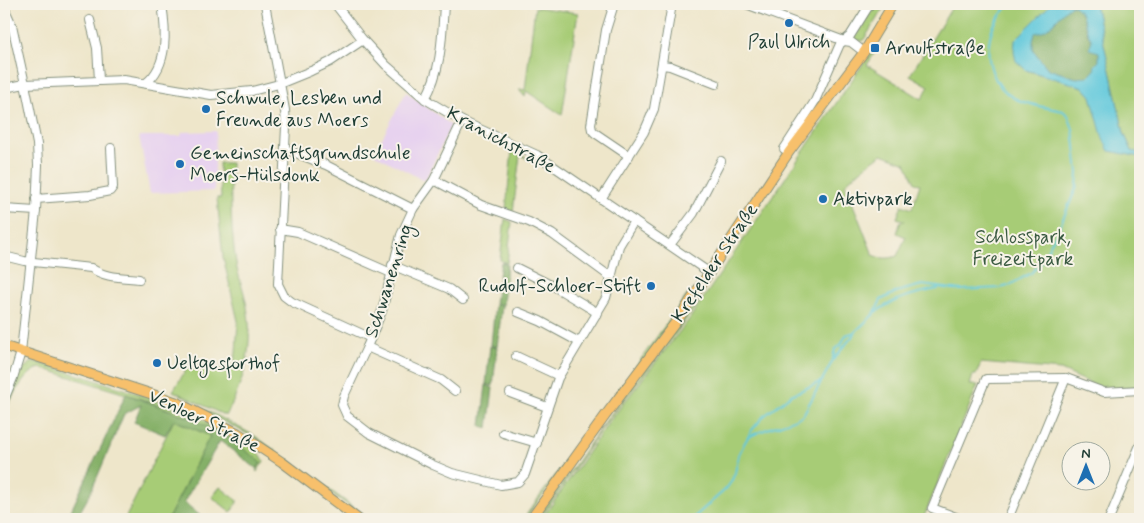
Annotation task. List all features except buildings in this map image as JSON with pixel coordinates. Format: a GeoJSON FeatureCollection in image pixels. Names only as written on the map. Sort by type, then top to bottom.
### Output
{"type":"FeatureCollection","features":[{"type":"Feature","properties":{"kind":"main road","name":"Krefelder Straße"},"geometry":{"type":"LineString","coordinates":[[531,519],[605,416],[660,345],[710,273],[789,152],[864,52],[893,4]]}},
{"type":"Feature","properties":{"kind":"main road","name":"Venloer Straße"},"geometry":{"type":"LineString","coordinates":[[4,346],[176,402],[238,433],[282,462],[358,519]]}},
{"type":"Feature","properties":{"kind":"street"},"geometry":{"type":"LineString","coordinates":[[146,83],[156,74],[161,61],[165,30],[162,4]]}},
{"type":"Feature","properties":{"kind":"street"},"geometry":{"type":"LineString","coordinates":[[265,4],[285,110],[286,127],[278,284],[284,296],[292,302],[371,338]]}},
{"type":"Feature","properties":{"kind":"street","name":"Kranichstraße"},"geometry":{"type":"LineString","coordinates":[[335,4],[363,40],[386,65],[425,99],[462,121],[537,155],[710,273]]}},
{"type":"Feature","properties":{"kind":"street"},"geometry":{"type":"LineString","coordinates":[[425,99],[431,88],[440,55],[444,4]]}},
{"type":"Feature","properties":{"kind":"street"},"geometry":{"type":"LineString","coordinates":[[614,4],[606,30],[591,125],[595,134],[629,156]]}},
{"type":"Feature","properties":{"kind":"street"},"geometry":{"type":"LineString","coordinates":[[601,199],[644,132],[654,109],[672,4]]}},
{"type":"Feature","properties":{"kind":"street"},"geometry":{"type":"LineString","coordinates":[[746,4],[850,42],[864,52]]}},
{"type":"Feature","properties":{"kind":"street"},"geometry":{"type":"LineString","coordinates":[[784,149],[815,101],[840,44],[850,36],[870,4]]}},
{"type":"Feature","properties":{"kind":"street"},"geometry":{"type":"LineString","coordinates":[[4,7],[12,25],[26,84],[37,144],[36,211],[21,352],[4,400]]}},
{"type":"Feature","properties":{"kind":"street"},"geometry":{"type":"LineString","coordinates":[[90,20],[97,48],[99,80]]}},
{"type":"Feature","properties":{"kind":"street"},"geometry":{"type":"LineString","coordinates":[[4,88],[26,84],[124,80],[211,95],[252,91],[279,84],[330,62],[363,40]]}},
{"type":"Feature","properties":{"kind":"street"},"geometry":{"type":"LineString","coordinates":[[662,66],[670,66],[716,84]]}},
{"type":"Feature","properties":{"kind":"street","name":"Schwanenring"},"geometry":{"type":"LineString","coordinates":[[462,121],[434,180],[413,210],[400,235],[382,311],[344,396],[342,405],[346,416],[369,433],[452,473],[502,485],[518,482],[525,474],[547,407],[560,376],[606,298],[619,246],[634,221]]}},
{"type":"Feature","properties":{"kind":"street"},"geometry":{"type":"LineString","coordinates":[[36,199],[90,195],[110,191],[113,186],[110,148]]}},
{"type":"Feature","properties":{"kind":"street"},"geometry":{"type":"LineString","coordinates":[[285,150],[326,165],[413,210]]}},
{"type":"Feature","properties":{"kind":"street"},"geometry":{"type":"LineString","coordinates":[[670,246],[694,213],[721,161]]}},
{"type":"Feature","properties":{"kind":"street"},"geometry":{"type":"LineString","coordinates":[[434,180],[481,205],[529,222],[552,234],[612,278]]}},
{"type":"Feature","properties":{"kind":"street"},"geometry":{"type":"LineString","coordinates":[[4,209],[36,211]]}},
{"type":"Feature","properties":{"kind":"street"},"geometry":{"type":"LineString","coordinates":[[280,229],[298,232],[391,269],[449,289],[463,300]]}},
{"type":"Feature","properties":{"kind":"street"},"geometry":{"type":"LineString","coordinates":[[4,256],[91,268],[107,276],[139,279]]}},
{"type":"Feature","properties":{"kind":"street"},"geometry":{"type":"LineString","coordinates":[[517,268],[555,287],[598,314]]}},
{"type":"Feature","properties":{"kind":"street"},"geometry":{"type":"LineString","coordinates":[[518,312],[579,342]]}},
{"type":"Feature","properties":{"kind":"street"},"geometry":{"type":"LineString","coordinates":[[367,347],[441,380],[455,391]]}},
{"type":"Feature","properties":{"kind":"street"},"geometry":{"type":"LineString","coordinates":[[516,356],[560,376]]}},
{"type":"Feature","properties":{"kind":"street"},"geometry":{"type":"LineString","coordinates":[[961,519],[932,508],[986,379],[1066,378],[1104,392],[1140,390]]}},
{"type":"Feature","properties":{"kind":"street"},"geometry":{"type":"LineString","coordinates":[[1008,519],[1066,378]]}},
{"type":"Feature","properties":{"kind":"street"},"geometry":{"type":"LineString","coordinates":[[510,393],[547,407]]}},
{"type":"Feature","properties":{"kind":"street"},"geometry":{"type":"LineString","coordinates":[[503,434],[536,444]]}},
{"type":"Feature","properties":{"kind":"street"},"geometry":{"type":"LineString","coordinates":[[1109,519],[1140,445]]}},
{"type":"Feature","properties":{"kind":"shaded area"},"geometry":{"type":"Polygon","coordinates":[[[406,92],[451,125],[425,181],[374,154],[406,92]]]}},
{"type":"Feature","properties":{"kind":"shaded area","name":"Gemeinschaftsgrundschule Moers-Hülsdonk"},"geometry":{"type":"Polygon","coordinates":[[[216,131],[214,191],[150,193],[139,136],[181,136],[182,132],[216,131]]]}},
{"type":"Feature","properties":{"kind":"green space"},"geometry":{"type":"Polygon","coordinates":[[[875,4],[886,4],[863,41],[856,40],[855,37],[875,4]]]}},
{"type":"Feature","properties":{"kind":"green space","name":"Schlosspark, Freizeitpark"},"geometry":{"type":"Polygon","coordinates":[[[954,4],[1051,4],[1015,40],[1026,70],[1083,87],[1091,96],[1096,110],[1127,154],[1140,157],[1140,387],[1108,391],[1061,370],[981,363],[976,375],[973,375],[970,385],[978,385],[923,519],[542,519],[609,422],[688,321],[871,52],[874,54],[867,65],[922,99],[929,86],[910,75],[954,4]],[[882,154],[845,184],[873,255],[879,257],[897,256],[906,237],[897,233],[901,221],[905,221],[897,218],[902,205],[912,209],[920,184],[915,183],[906,163],[882,154]]]}},
{"type":"Feature","properties":{"kind":"green space"},"geometry":{"type":"Polygon","coordinates":[[[1095,4],[1140,4],[1140,153],[1132,151],[1124,133],[1095,4]]]}},
{"type":"Feature","properties":{"kind":"green space"},"geometry":{"type":"Polygon","coordinates":[[[1072,5],[1078,8],[1083,17],[1088,35],[1099,52],[1099,61],[1094,71],[1088,77],[1076,78],[1048,69],[1033,50],[1035,32],[1053,24],[1063,11],[1072,5]]]}},
{"type":"Feature","properties":{"kind":"green space"},"geometry":{"type":"Polygon","coordinates":[[[535,7],[578,13],[562,115],[526,91],[525,97],[520,91],[520,89],[525,90],[535,7]]]}},
{"type":"Feature","properties":{"kind":"green space"},"geometry":{"type":"Polygon","coordinates":[[[512,151],[521,154],[532,161],[520,155],[513,212],[506,209],[512,151]]]}},
{"type":"Feature","properties":{"kind":"green space"},"geometry":{"type":"Polygon","coordinates":[[[219,163],[231,163],[233,243],[237,269],[249,317],[249,347],[243,375],[226,416],[173,391],[192,360],[223,370],[232,370],[236,353],[238,321],[223,257],[217,198],[221,198],[219,163]]]}},
{"type":"Feature","properties":{"kind":"green space"},"geometry":{"type":"Polygon","coordinates":[[[505,219],[512,222],[507,263],[500,260],[505,219]]]}},
{"type":"Feature","properties":{"kind":"green space"},"geometry":{"type":"Polygon","coordinates":[[[501,262],[507,264],[503,305],[495,303],[501,262]]]}},
{"type":"Feature","properties":{"kind":"green space"},"geometry":{"type":"Polygon","coordinates":[[[687,295],[689,295],[650,352],[525,519],[523,519],[625,381],[687,295]]]}},
{"type":"Feature","properties":{"kind":"green space"},"geometry":{"type":"Polygon","coordinates":[[[697,301],[699,302],[664,349],[602,428],[540,519],[537,519],[608,418],[697,301]]]}},
{"type":"Feature","properties":{"kind":"green space"},"geometry":{"type":"Polygon","coordinates":[[[495,304],[502,306],[497,347],[491,345],[495,304]]]}},
{"type":"Feature","properties":{"kind":"green space"},"geometry":{"type":"Polygon","coordinates":[[[490,346],[497,348],[493,386],[486,384],[490,346]]]}},
{"type":"Feature","properties":{"kind":"green space"},"geometry":{"type":"Polygon","coordinates":[[[36,362],[140,394],[191,414],[250,446],[260,454],[264,461],[257,472],[261,462],[188,417],[142,399],[41,368],[29,374],[24,380],[14,394],[4,414],[4,407],[21,373],[31,363],[36,362]]]}},
{"type":"Feature","properties":{"kind":"green space"},"geometry":{"type":"Polygon","coordinates":[[[486,385],[493,388],[488,428],[481,426],[486,385]]]}},
{"type":"Feature","properties":{"kind":"green space"},"geometry":{"type":"Polygon","coordinates":[[[163,392],[218,416],[255,436],[370,519],[367,519],[257,439],[215,417],[163,394],[163,392]]]}},
{"type":"Feature","properties":{"kind":"green space"},"geometry":{"type":"Polygon","coordinates":[[[126,394],[188,417],[224,434],[261,462],[257,469],[220,441],[184,502],[204,519],[168,519],[210,436],[174,420],[165,435],[134,422],[141,405],[124,414],[90,494],[76,519],[67,519],[126,394]]]}},
{"type":"Feature","properties":{"kind":"green space"},"geometry":{"type":"Polygon","coordinates":[[[174,420],[210,436],[168,519],[125,519],[174,420]]]}},
{"type":"Feature","properties":{"kind":"green space"},"geometry":{"type":"Polygon","coordinates":[[[220,487],[238,501],[231,512],[212,497],[220,487]]]}},
{"type":"Feature","properties":{"kind":"water"},"geometry":{"type":"Polygon","coordinates":[[[1051,4],[1095,4],[1124,133],[1132,151],[1140,153],[1140,157],[1109,151],[1103,139],[1091,96],[1083,87],[1026,70],[1016,61],[1014,52],[1015,40],[1051,4]],[[1072,5],[1067,8],[1046,29],[1035,33],[1033,41],[1033,50],[1048,69],[1076,78],[1088,77],[1094,71],[1095,65],[1099,61],[1099,52],[1089,49],[1092,40],[1087,31],[1083,16],[1072,5]]]}},
{"type":"Feature","properties":{"kind":"waterway"},"geometry":{"type":"LineString","coordinates":[[749,437],[803,415],[832,362],[835,349],[841,345],[846,335],[855,332],[874,314],[881,300],[896,292],[922,285],[961,290],[1000,288],[1008,286],[1031,273],[1040,264],[1060,226],[1077,186],[1078,173],[1073,129],[1068,115],[1063,111],[1014,98],[996,80],[990,63],[990,37],[998,19],[1010,4]]}},
{"type":"Feature","properties":{"kind":"waterway"},"geometry":{"type":"LineString","coordinates":[[876,312],[906,297],[938,289]]}},
{"type":"Feature","properties":{"kind":"waterway"},"geometry":{"type":"LineString","coordinates":[[833,360],[855,333]]}},
{"type":"Feature","properties":{"kind":"waterway"},"geometry":{"type":"LineString","coordinates":[[692,519],[726,489],[731,482],[739,454],[752,430],[764,416],[791,395],[820,382]]}},
{"type":"Feature","properties":{"kind":"place","name":"Paul Ulrich"},"geometry":{"type":"Point","coordinates":[789,23]}},
{"type":"Feature","properties":{"kind":"place","name":"Arnulfstraße"},"geometry":{"type":"Point","coordinates":[875,48]}},
{"type":"Feature","properties":{"kind":"place","name":"Schwule, Lesben und Freunde aus Moers"},"geometry":{"type":"Point","coordinates":[206,109]}},
{"type":"Feature","properties":{"kind":"place","name":"Gemeinschaftsgrundschule Moers-Hülsdonk"},"geometry":{"type":"Point","coordinates":[180,164]}},
{"type":"Feature","properties":{"kind":"place","name":"Aktivpark"},"geometry":{"type":"Point","coordinates":[823,199]}},
{"type":"Feature","properties":{"kind":"place","name":"Rudolf-Schloer-Stift"},"geometry":{"type":"Point","coordinates":[651,286]}},
{"type":"Feature","properties":{"kind":"place","name":"Ueltgesforthof"},"geometry":{"type":"Point","coordinates":[157,363]}}]}
